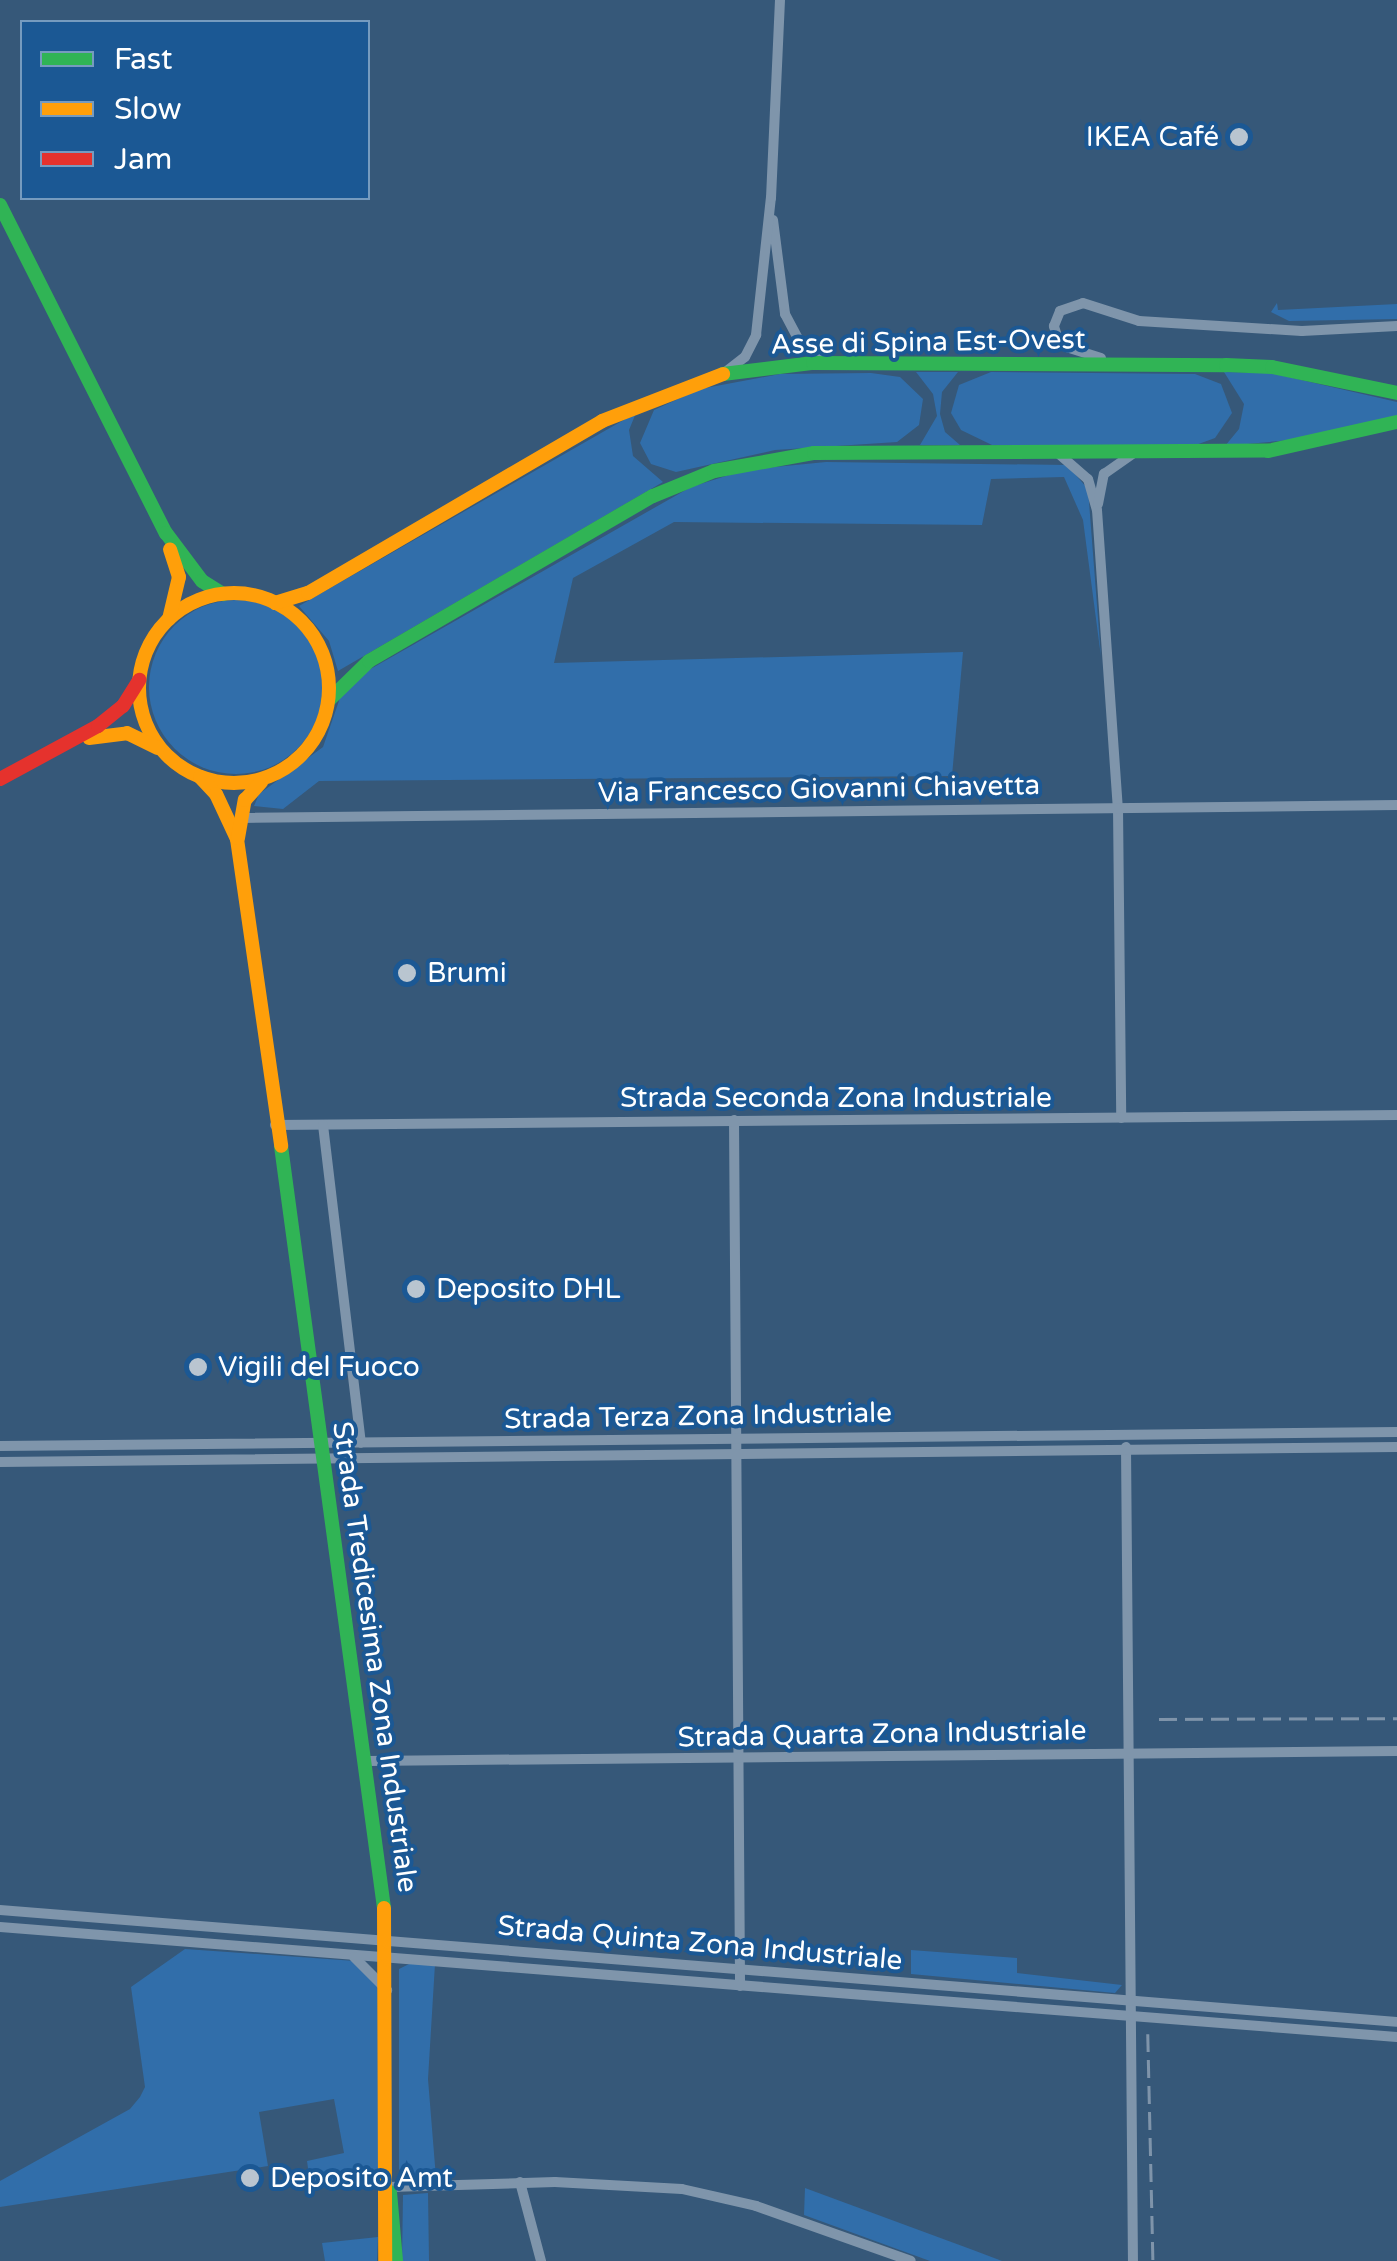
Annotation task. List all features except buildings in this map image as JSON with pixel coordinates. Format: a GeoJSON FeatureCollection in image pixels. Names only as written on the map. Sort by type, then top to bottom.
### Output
{"type":"FeatureCollection","features":[{"type":"Feature","properties":{"kind":"main road"},"geometry":{"type":"LineString","coordinates":[[0,205],[166,533],[202,581],[224,594],[275,602],[318,643],[328,701]]}},
{"type":"Feature","properties":{"kind":"main road","name":"Asse di Spina Est-Ovest"},"geometry":{"type":"LineString","coordinates":[[275,602],[308,592],[602,421],[722,374],[850,364],[1272,366],[1397,393]]}},
{"type":"Feature","properties":{"kind":"main road"},"geometry":{"type":"LineString","coordinates":[[238,838],[244,800],[266,778],[308,748],[328,701],[368,661],[628,510],[714,470],[814,453],[1268,451],[1397,422]]}},
{"type":"Feature","properties":{"kind":"main road"},"geometry":{"type":"LineString","coordinates":[[166,533],[179,577],[169,620]]}},
{"type":"Feature","properties":{"kind":"main road"},"geometry":{"type":"LineString","coordinates":[[0,778],[74,742],[123,706],[140,676],[152,642],[169,620],[194,602],[224,594]]}},
{"type":"Feature","properties":{"kind":"main road"},"geometry":{"type":"LineString","coordinates":[[140,676],[145,720],[164,752]]}},
{"type":"Feature","properties":{"kind":"main road"},"geometry":{"type":"LineString","coordinates":[[74,742],[126,733],[164,752],[200,777],[216,794],[238,838]]}},
{"type":"Feature","properties":{"kind":"main road"},"geometry":{"type":"LineString","coordinates":[[200,777],[229,783],[266,778]]}},
{"type":"Feature","properties":{"kind":"main road","name":"Strada Tredicesima Zona Industriale"},"geometry":{"type":"LineString","coordinates":[[238,838],[275,1125],[368,1761],[388,1940],[388,2186]]}},
{"type":"Feature","properties":{"kind":"main road"},"geometry":{"type":"LineString","coordinates":[[384,2261],[388,2186]]}},
{"type":"Feature","properties":{"kind":"main road"},"geometry":{"type":"LineString","coordinates":[[388,2186],[396,2261]]}},
{"type":"Feature","properties":{"kind":"street"},"geometry":{"type":"LineString","coordinates":[[722,374],[754,344],[772,198],[780,0]]}},
{"type":"Feature","properties":{"kind":"street"},"geometry":{"type":"LineString","coordinates":[[772,198],[778,283],[795,336],[810,354],[850,364]]}},
{"type":"Feature","properties":{"kind":"street"},"geometry":{"type":"LineString","coordinates":[[1186,365],[1079,354],[1056,338],[1056,317],[1083,303],[1139,321],[1302,331],[1397,326]]}},
{"type":"Feature","properties":{"kind":"street"},"geometry":{"type":"LineString","coordinates":[[1058,453],[1088,478],[1097,510],[1118,808],[1122,1118]]}},
{"type":"Feature","properties":{"kind":"street"},"geometry":{"type":"LineString","coordinates":[[1097,510],[1104,474],[1135,453]]}},
{"type":"Feature","properties":{"kind":"street","name":"Via Francesco Giovanni Chiavetta"},"geometry":{"type":"LineString","coordinates":[[241,818],[1397,805]]}},
{"type":"Feature","properties":{"kind":"street","name":"Strada Seconda Zona Industriale"},"geometry":{"type":"LineString","coordinates":[[275,1125],[1397,1115]]}},
{"type":"Feature","properties":{"kind":"street"},"geometry":{"type":"LineString","coordinates":[[734,1120],[740,1986]]}},
{"type":"Feature","properties":{"kind":"street"},"geometry":{"type":"LineString","coordinates":[[322,1125],[361,1442]]}},
{"type":"Feature","properties":{"kind":"street","name":"Strada Terza Zona Industriale"},"geometry":{"type":"LineString","coordinates":[[0,1462],[322,1451],[361,1442],[1397,1432]]}},
{"type":"Feature","properties":{"kind":"street"},"geometry":{"type":"LineString","coordinates":[[1178,1434],[1178,1450]]}},
{"type":"Feature","properties":{"kind":"street"},"geometry":{"type":"LineString","coordinates":[[1126,1435],[1132,2261]]}},
{"type":"Feature","properties":{"kind":"street"},"geometry":{"type":"LineString","coordinates":[[912,1436],[912,1452]]}},
{"type":"Feature","properties":{"kind":"street"},"geometry":{"type":"LineString","coordinates":[[464,1458],[466,1442]]}},
{"type":"Feature","properties":{"kind":"street","name":"Strada Terza Zona Industriale"},"geometry":{"type":"LineString","coordinates":[[0,1446],[322,1451],[464,1458],[1397,1448]]}},
{"type":"Feature","properties":{"kind":"street","name":"Strada Quarta Zona Industriale"},"geometry":{"type":"LineString","coordinates":[[368,1761],[1397,1751]]}},
{"type":"Feature","properties":{"kind":"street","name":"Strada Quinta Zona Industriale"},"geometry":{"type":"LineString","coordinates":[[0,1910],[1397,2022]]}},
{"type":"Feature","properties":{"kind":"street","name":"Strada Quinta Zona Industriale"},"geometry":{"type":"LineString","coordinates":[[0,1928],[1397,2037]]}},
{"type":"Feature","properties":{"kind":"street"},"geometry":{"type":"LineString","coordinates":[[348,1954],[368,1964],[389,1993]]}},
{"type":"Feature","properties":{"kind":"street"},"geometry":{"type":"LineString","coordinates":[[804,1991],[805,1974]]}},
{"type":"Feature","properties":{"kind":"street"},"geometry":{"type":"LineString","coordinates":[[1313,2030],[1314,2015]]}},
{"type":"Feature","properties":{"kind":"street"},"geometry":{"type":"LineString","coordinates":[[520,2182],[542,2261]]}},
{"type":"Feature","properties":{"kind":"street"},"geometry":{"type":"LineString","coordinates":[[388,2186],[630,2184],[727,2198],[911,2261]]}},
{"type":"Feature","properties":{"kind":"shaded area"},"geometry":{"type":"Polygon","coordinates":[[[1277,303],[1278,310],[1397,304],[1397,319],[1289,321],[1271,312],[1277,303]]]}},
{"type":"Feature","properties":{"kind":"shaded area"},"geometry":{"type":"Polygon","coordinates":[[[916,372],[958,372],[942,392],[940,414],[945,432],[960,445],[920,445],[937,416],[933,394],[916,372]]]}},
{"type":"Feature","properties":{"kind":"shaded area"},"geometry":{"type":"Polygon","coordinates":[[[991,372],[1195,374],[1221,384],[1232,413],[1215,438],[1193,446],[992,445],[961,430],[951,413],[959,385],[991,372]]]}},
{"type":"Feature","properties":{"kind":"shaded area"},"geometry":{"type":"Polygon","coordinates":[[[1224,372],[1271,373],[1397,402],[1397,416],[1301,439],[1225,446],[1239,429],[1244,404],[1224,372]]]}},
{"type":"Feature","properties":{"kind":"shaded area"},"geometry":{"type":"Polygon","coordinates":[[[871,373],[900,377],[923,399],[919,425],[897,442],[775,450],[676,472],[651,464],[640,443],[654,410],[700,389],[780,374],[871,373]]]}},
{"type":"Feature","properties":{"kind":"shaded area"},"geometry":{"type":"Polygon","coordinates":[[[636,413],[629,430],[633,456],[663,482],[338,671],[329,641],[299,606],[636,413]]]}},
{"type":"Feature","properties":{"kind":"shaded area"},"geometry":{"type":"Polygon","coordinates":[[[826,462],[1067,465],[1088,489],[1101,657],[1083,520],[1064,477],[991,479],[982,525],[674,522],[573,578],[554,663],[963,652],[952,776],[319,781],[283,809],[254,806],[259,794],[323,747],[340,698],[367,671],[691,487],[745,470],[826,462]]]}},
{"type":"Feature","properties":{"kind":"shaded area"},"geometry":{"type":"Polygon","coordinates":[[[236,600],[269,606],[298,625],[317,654],[323,687],[317,720],[298,749],[269,768],[236,774],[203,768],[174,749],[155,720],[149,687],[155,654],[174,625],[203,606],[236,600]]]}},
{"type":"Feature","properties":{"kind":"shaded area"},"geometry":{"type":"Polygon","coordinates":[[[185,1949],[355,1961],[378,1983],[379,2177],[311,2190],[307,2161],[344,2153],[334,2099],[259,2112],[268,2166],[0,2207],[0,2181],[130,2109],[140,2097],[145,2087],[131,1987],[185,1949]]]}},
{"type":"Feature","properties":{"kind":"shaded area"},"geometry":{"type":"Polygon","coordinates":[[[911,1950],[1017,1958],[1017,1973],[1122,1985],[1115,1993],[911,1974],[911,1950]]]}},
{"type":"Feature","properties":{"kind":"shaded area"},"geometry":{"type":"Polygon","coordinates":[[[411,1963],[435,1964],[428,2079],[436,2178],[405,2176],[399,2169],[399,1969],[411,1963]]]}},
{"type":"Feature","properties":{"kind":"shaded area"},"geometry":{"type":"Polygon","coordinates":[[[805,2188],[1002,2261],[930,2261],[804,2215],[805,2188]]]}},
{"type":"Feature","properties":{"kind":"shaded area"},"geometry":{"type":"Polygon","coordinates":[[[428,2193],[429,2261],[402,2261],[403,2195],[428,2193]]]}},
{"type":"Feature","properties":{"kind":"shaded area"},"geometry":{"type":"Polygon","coordinates":[[[378,2237],[377,2261],[325,2261],[322,2243],[378,2237]]]}},
{"type":"Feature","properties":{"kind":"railway"},"geometry":{"type":"LineString","coordinates":[[1159,1719],[1397,1718]]}},
{"type":"Feature","properties":{"kind":"railway"},"geometry":{"type":"LineString","coordinates":[[1148,2034],[1153,2261]]}},
{"type":"Feature","properties":{"kind":"traffic: fast"},"geometry":{"type":"LineString","coordinates":[[0,205],[166,533],[202,581],[223,594]]}},
{"type":"Feature","properties":{"kind":"traffic: fast"},"geometry":{"type":"LineString","coordinates":[[723,374],[813,363],[1226,365],[1272,367],[1397,393]]}},
{"type":"Feature","properties":{"kind":"traffic: fast"},"geometry":{"type":"LineString","coordinates":[[328,701],[369,661],[653,496],[714,471],[814,453],[1268,451],[1397,422]]}},
{"type":"Feature","properties":{"kind":"traffic: fast"},"geometry":{"type":"LineString","coordinates":[[281,1146],[384,1908]]}},
{"type":"Feature","properties":{"kind":"traffic: fast"},"geometry":{"type":"LineString","coordinates":[[390,2192],[396,2261]]}},
{"type":"Feature","properties":{"kind":"traffic: slow"},"geometry":{"type":"LineString","coordinates":[[275,603],[308,593],[602,421],[723,374]]}},
{"type":"Feature","properties":{"kind":"traffic: slow"},"geometry":{"type":"LineString","coordinates":[[169,619],[179,577],[170,549]]}},
{"type":"Feature","properties":{"kind":"traffic: slow"},"geometry":{"type":"LineString","coordinates":[[234,593],[270,600],[301,621],[322,652],[329,688],[322,724],[301,755],[270,776],[234,783],[198,776],[167,755],[146,724],[139,688],[146,652],[167,621],[198,600],[234,593]]}},
{"type":"Feature","properties":{"kind":"traffic: slow"},"geometry":{"type":"LineString","coordinates":[[89,738],[127,733],[158,748]]}},
{"type":"Feature","properties":{"kind":"traffic: slow"},"geometry":{"type":"LineString","coordinates":[[200,777],[216,794],[237,839],[281,1146]]}},
{"type":"Feature","properties":{"kind":"traffic: slow"},"geometry":{"type":"LineString","coordinates":[[238,838],[245,800],[261,782]]}},
{"type":"Feature","properties":{"kind":"traffic: slow"},"geometry":{"type":"LineString","coordinates":[[384,1908],[385,2261]]}},
{"type":"Feature","properties":{"kind":"traffic: jam"},"geometry":{"type":"LineString","coordinates":[[0,779],[98,726],[123,706],[139,680]]}},
{"type":"Feature","properties":{"kind":"place","name":"IKEA Café"},"geometry":{"type":"Point","coordinates":[1239,137]}},
{"type":"Feature","properties":{"kind":"place","name":"Brumi"},"geometry":{"type":"Point","coordinates":[407,973]}},
{"type":"Feature","properties":{"kind":"place","name":"Deposito DHL"},"geometry":{"type":"Point","coordinates":[416,1289]}},
{"type":"Feature","properties":{"kind":"place","name":"Vigili del Fuoco"},"geometry":{"type":"Point","coordinates":[198,1367]}},
{"type":"Feature","properties":{"kind":"place","name":"Deposito Amt"},"geometry":{"type":"Point","coordinates":[250,2178]}}]}
